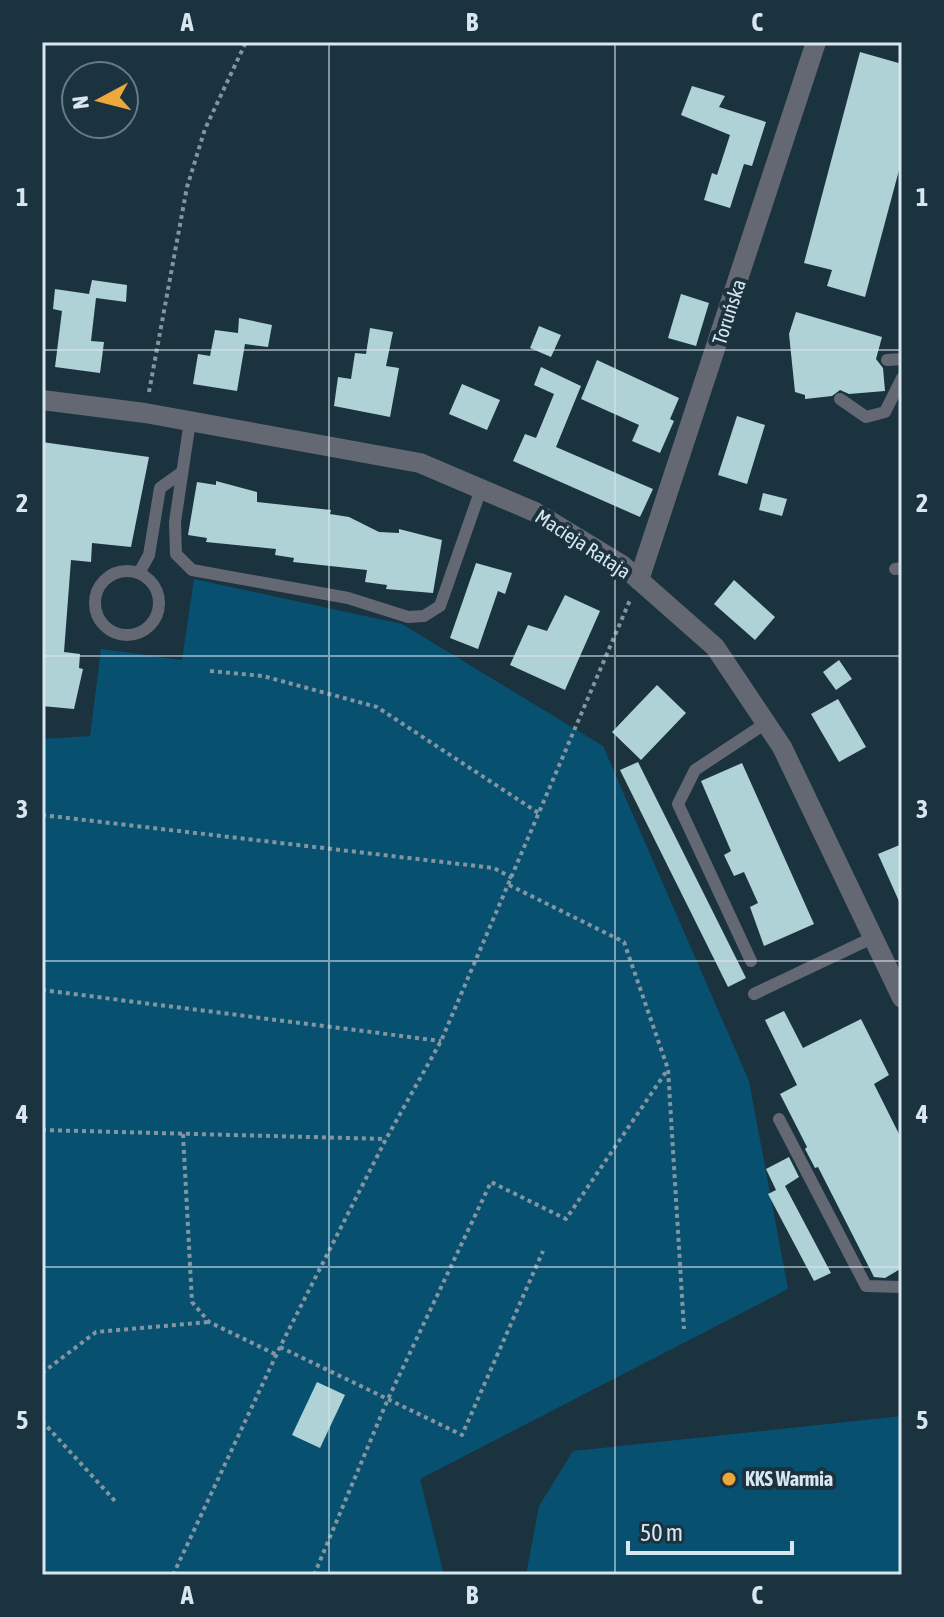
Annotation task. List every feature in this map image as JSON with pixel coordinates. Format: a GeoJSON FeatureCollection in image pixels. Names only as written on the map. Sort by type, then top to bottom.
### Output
{"type":"FeatureCollection","features":[{"type":"Feature","properties":{"kind":"street","name":"Toruńska"},"geometry":{"type":"LineString","coordinates":[[639,580],[816,42]]}},
{"type":"Feature","properties":{"kind":"street","name":"Macieja Rataja"},"geometry":{"type":"LineString","coordinates":[[42,400],[145,413],[420,463],[535,512],[622,565],[715,647],[782,747],[872,938],[893,960],[902,998]]}},
{"type":"Feature","properties":{"kind":"lane"},"geometry":{"type":"LineString","coordinates":[[887,360],[902,359]]}},
{"type":"Feature","properties":{"kind":"lane"},"geometry":{"type":"LineString","coordinates":[[840,399],[866,417],[885,412],[902,378]]}},
{"type":"Feature","properties":{"kind":"lane"},"geometry":{"type":"LineString","coordinates":[[190,421],[175,522],[176,554],[192,570],[348,598],[408,617],[424,616],[440,606],[481,489]]}},
{"type":"Feature","properties":{"kind":"lane"},"geometry":{"type":"LineString","coordinates":[[139,573],[149,555],[160,488],[181,473]]}},
{"type":"Feature","properties":{"kind":"lane"},"geometry":{"type":"LineString","coordinates":[[118,572],[139,573],[154,585],[159,595],[157,615],[152,624],[135,634],[114,632],[98,616],[96,595],[109,577],[118,572]]}},
{"type":"Feature","properties":{"kind":"lane"},"geometry":{"type":"LineString","coordinates":[[751,961],[678,804],[695,770],[766,723]]}},
{"type":"Feature","properties":{"kind":"lane"},"geometry":{"type":"LineString","coordinates":[[754,994],[872,938]]}},
{"type":"Feature","properties":{"kind":"lane"},"geometry":{"type":"LineString","coordinates":[[779,1119],[866,1286],[902,1287]]}},
{"type":"Feature","properties":{"kind":"path"},"geometry":{"type":"LineString","coordinates":[[145,413],[187,187],[205,129],[246,42]]}},
{"type":"Feature","properties":{"kind":"path"},"geometry":{"type":"LineString","coordinates":[[173,1575],[280,1347],[386,1139],[441,1041],[639,580]]}},
{"type":"Feature","properties":{"kind":"path"},"geometry":{"type":"LineString","coordinates":[[210,671],[263,676],[377,707],[540,814]]}},
{"type":"Feature","properties":{"kind":"path"},"geometry":{"type":"LineString","coordinates":[[42,815],[494,868],[512,878]]}},
{"type":"Feature","properties":{"kind":"path"},"geometry":{"type":"LineString","coordinates":[[509,885],[624,942],[668,1069],[684,1329]]}},
{"type":"Feature","properties":{"kind":"path"},"geometry":{"type":"LineString","coordinates":[[42,990],[441,1041]]}},
{"type":"Feature","properties":{"kind":"path"},"geometry":{"type":"LineString","coordinates":[[314,1575],[388,1399],[491,1182],[566,1219],[668,1069]]}},
{"type":"Feature","properties":{"kind":"path"},"geometry":{"type":"LineString","coordinates":[[42,1130],[386,1139]]}},
{"type":"Feature","properties":{"kind":"path"},"geometry":{"type":"LineString","coordinates":[[183,1134],[192,1302],[209,1322],[277,1355]]}},
{"type":"Feature","properties":{"kind":"path"},"geometry":{"type":"LineString","coordinates":[[280,1347],[462,1435],[543,1251]]}},
{"type":"Feature","properties":{"kind":"path"},"geometry":{"type":"LineString","coordinates":[[42,1373],[96,1332],[209,1322]]}},
{"type":"Feature","properties":{"kind":"path"},"geometry":{"type":"LineString","coordinates":[[42,1421],[115,1501]]}},
{"type":"Feature","properties":{"kind":"shaded area"},"geometry":{"type":"Polygon","coordinates":[[[194,579],[402,624],[603,746],[749,1081],[788,1289],[420,1479],[444,1575],[42,1575],[42,739],[90,736],[101,649],[182,660],[194,579]]]}},
{"type":"Feature","properties":{"kind":"shaded area","name":"KKS Warmia"},"geometry":{"type":"Polygon","coordinates":[[[902,1416],[902,1575],[526,1575],[539,1506],[573,1451],[902,1416]]]}},
{"type":"Feature","properties":{"kind":"building"},"geometry":{"type":"Polygon","coordinates":[[[860,52],[902,64],[902,159],[865,297],[827,286],[832,270],[804,263],[860,52]]]}},
{"type":"Feature","properties":{"kind":"building"},"geometry":{"type":"Polygon","coordinates":[[[692,86],[725,96],[719,107],[766,122],[752,166],[744,164],[730,208],[704,200],[712,173],[717,175],[730,135],[681,115],[692,86]]]}},
{"type":"Feature","properties":{"kind":"building"},"geometry":{"type":"Polygon","coordinates":[[[92,280],[127,285],[126,302],[96,298],[91,341],[104,342],[100,373],[55,367],[62,311],[53,309],[55,289],[89,294],[92,280]]]}},
{"type":"Feature","properties":{"kind":"building"},"geometry":{"type":"Polygon","coordinates":[[[681,294],[709,303],[696,346],[668,338],[681,294]]]}},
{"type":"Feature","properties":{"kind":"building"},"geometry":{"type":"Polygon","coordinates":[[[796,312],[882,337],[876,359],[883,368],[885,391],[849,394],[840,390],[832,396],[805,399],[805,395],[795,392],[789,334],[796,312]]]}},
{"type":"Feature","properties":{"kind":"building"},"geometry":{"type":"Polygon","coordinates":[[[239,318],[272,325],[268,347],[245,344],[237,391],[193,384],[198,354],[210,356],[215,330],[238,333],[239,318]]]}},
{"type":"Feature","properties":{"kind":"building"},"geometry":{"type":"Polygon","coordinates":[[[539,326],[561,335],[551,357],[530,348],[539,326]]]}},
{"type":"Feature","properties":{"kind":"building"},"geometry":{"type":"Polygon","coordinates":[[[370,328],[393,332],[386,366],[399,368],[390,417],[334,406],[338,377],[351,379],[355,353],[366,354],[370,328]]]}},
{"type":"Feature","properties":{"kind":"building"},"geometry":{"type":"Polygon","coordinates":[[[597,360],[679,398],[670,419],[674,421],[660,453],[632,441],[639,425],[581,399],[597,360]]]}},
{"type":"Feature","properties":{"kind":"building"},"geometry":{"type":"Polygon","coordinates":[[[541,367],[581,386],[556,447],[653,489],[640,517],[513,461],[525,434],[536,438],[554,394],[534,385],[541,367]]]}},
{"type":"Feature","properties":{"kind":"building"},"geometry":{"type":"Polygon","coordinates":[[[462,384],[500,400],[487,430],[449,414],[462,384]]]}},
{"type":"Feature","properties":{"kind":"building"},"geometry":{"type":"Polygon","coordinates":[[[737,416],[765,425],[747,484],[718,475],[737,416]]]}},
{"type":"Feature","properties":{"kind":"building"},"geometry":{"type":"Polygon","coordinates":[[[42,442],[149,457],[131,547],[92,543],[91,562],[71,560],[64,652],[80,654],[79,668],[83,669],[74,709],[42,706],[42,442]]]}},
{"type":"Feature","properties":{"kind":"building"},"geometry":{"type":"Polygon","coordinates":[[[216,481],[257,492],[257,502],[331,510],[330,514],[349,517],[379,532],[399,533],[399,529],[442,540],[433,593],[386,589],[387,585],[365,582],[367,570],[293,562],[294,558],[275,555],[276,549],[206,542],[207,538],[188,535],[197,482],[216,485],[216,481]]]}},
{"type":"Feature","properties":{"kind":"building"},"geometry":{"type":"Polygon","coordinates":[[[763,493],[787,499],[782,516],[759,510],[763,493]]]}},
{"type":"Feature","properties":{"kind":"building"},"geometry":{"type":"Polygon","coordinates":[[[476,563],[512,573],[505,594],[498,591],[478,649],[450,638],[476,563]]]}},
{"type":"Feature","properties":{"kind":"building"},"geometry":{"type":"Polygon","coordinates":[[[734,580],[775,617],[755,640],[714,604],[734,580]]]}},
{"type":"Feature","properties":{"kind":"building"},"geometry":{"type":"Polygon","coordinates":[[[565,595],[600,611],[565,690],[510,665],[528,625],[547,631],[565,595]]]}},
{"type":"Feature","properties":{"kind":"building"},"geometry":{"type":"Polygon","coordinates":[[[839,660],[852,679],[836,690],[823,672],[839,660]]]}},
{"type":"Feature","properties":{"kind":"building"},"geometry":{"type":"Polygon","coordinates":[[[657,685],[686,713],[641,760],[612,732],[657,685]]]}},
{"type":"Feature","properties":{"kind":"building"},"geometry":{"type":"Polygon","coordinates":[[[838,699],[866,747],[839,762],[811,714],[838,699]]]}},
{"type":"Feature","properties":{"kind":"building"},"geometry":{"type":"Polygon","coordinates":[[[638,762],[746,978],[728,987],[620,770],[638,762]]]}},
{"type":"Feature","properties":{"kind":"building"},"geometry":{"type":"Polygon","coordinates":[[[742,763],[814,924],[764,946],[750,907],[758,903],[744,872],[734,876],[724,855],[731,851],[701,781],[742,763]]]}},
{"type":"Feature","properties":{"kind":"building"},"geometry":{"type":"Polygon","coordinates":[[[902,844],[902,908],[878,854],[902,844]]]}},
{"type":"Feature","properties":{"kind":"building"},"geometry":{"type":"Polygon","coordinates":[[[784,1011],[803,1048],[861,1019],[889,1075],[874,1084],[902,1140],[902,1268],[885,1278],[874,1277],[818,1167],[815,1168],[805,1149],[807,1147],[780,1094],[797,1085],[765,1020],[784,1011]]]}},
{"type":"Feature","properties":{"kind":"building"},"geometry":{"type":"Polygon","coordinates":[[[789,1157],[799,1177],[785,1186],[831,1273],[814,1281],[768,1194],[776,1190],[766,1169],[789,1157]]]}},
{"type":"Feature","properties":{"kind":"building"},"geometry":{"type":"Polygon","coordinates":[[[317,1382],[345,1395],[320,1448],[292,1435],[317,1382]]]}},
{"type":"Feature","properties":{"kind":"place","name":"KKS Warmia"},"geometry":{"type":"Point","coordinates":[729,1479]}}]}
